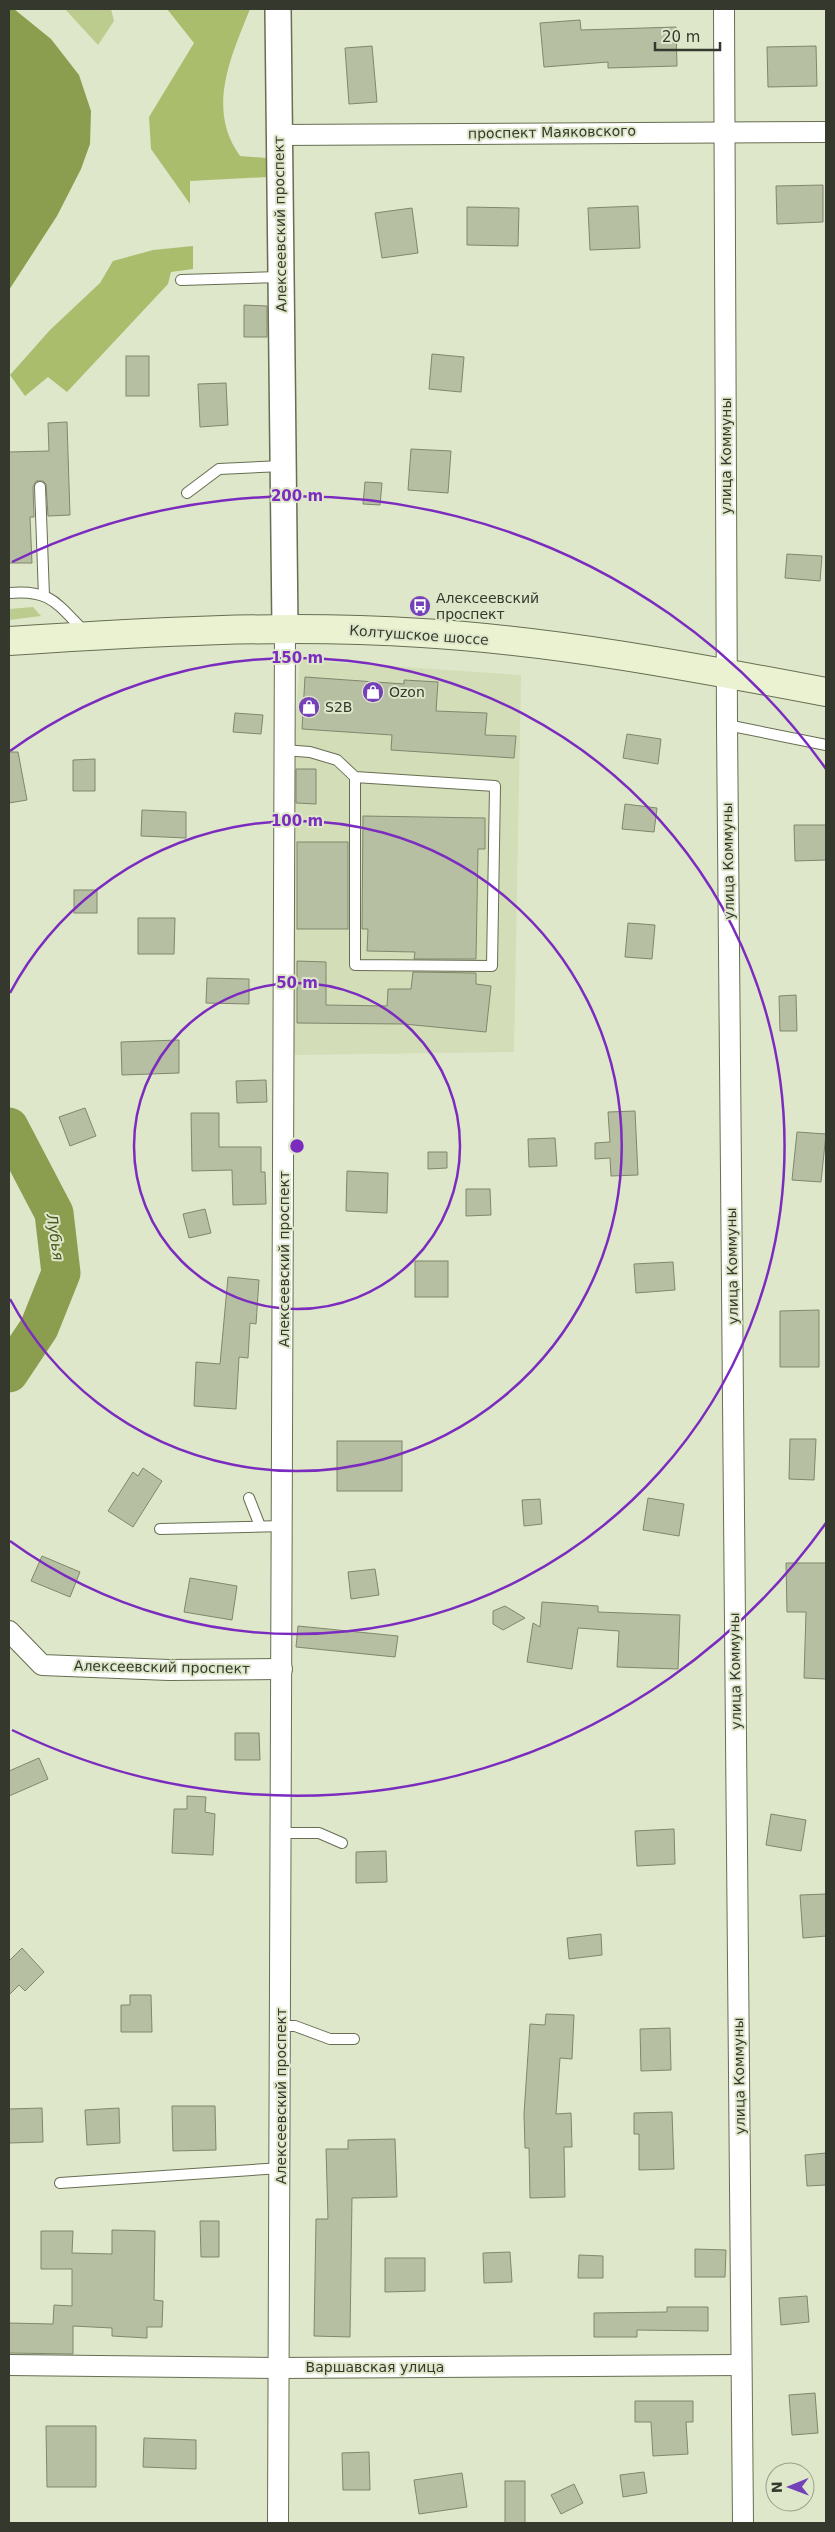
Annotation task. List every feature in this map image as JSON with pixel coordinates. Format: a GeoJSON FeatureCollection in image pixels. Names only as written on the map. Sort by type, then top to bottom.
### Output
{"type":"FeatureCollection","features":[{"type":"Feature","properties":{"kind":"main road","name":"Колтушское шоссе"},"geometry":{"type":"LineString","coordinates":[[9,641],[285,628],[422,633],[591,651],[727,673],[826,692]]}},
{"type":"Feature","properties":{"kind":"street","name":"Алексеевский проспект"},"geometry":{"type":"LineString","coordinates":[[278,9],[285,628],[281,2168],[278,2523]]}},
{"type":"Feature","properties":{"kind":"street","name":"улица Коммуны"},"geometry":{"type":"LineString","coordinates":[[724,9],[727,725],[743,2523]]}},
{"type":"Feature","properties":{"kind":"street","name":"проспект Маяковского"},"geometry":{"type":"LineString","coordinates":[[279,135],[725,131],[826,132]]}},
{"type":"Feature","properties":{"kind":"street"},"geometry":{"type":"LineString","coordinates":[[9,1631],[42,1665]]}},
{"type":"Feature","properties":{"kind":"street","name":"Алексеевский проспект"},"geometry":{"type":"LineString","coordinates":[[20,1667],[42,1665],[169,1670],[282,1669]]}},
{"type":"Feature","properties":{"kind":"street","name":"Варшавская улица"},"geometry":{"type":"LineString","coordinates":[[9,2365],[279,2368],[741,2365]]}},
{"type":"Feature","properties":{"kind":"lane"},"geometry":{"type":"LineString","coordinates":[[181,280],[280,277]]}},
{"type":"Feature","properties":{"kind":"lane"},"geometry":{"type":"LineString","coordinates":[[188,493],[219,469],[283,466]]}},
{"type":"Feature","properties":{"kind":"lane"},"geometry":{"type":"LineString","coordinates":[[40,487],[44,596]]}},
{"type":"Feature","properties":{"kind":"lane"},"geometry":{"type":"LineString","coordinates":[[9,593],[31,591],[52,599],[89,636]]}},
{"type":"Feature","properties":{"kind":"lane"},"geometry":{"type":"LineString","coordinates":[[727,725],[826,745]]}},
{"type":"Feature","properties":{"kind":"lane"},"geometry":{"type":"LineString","coordinates":[[284,750],[310,752],[337,760],[355,778],[495,786],[492,966],[355,965],[355,778]]}},
{"type":"Feature","properties":{"kind":"lane"},"geometry":{"type":"LineString","coordinates":[[249,1498],[260,1526]]}},
{"type":"Feature","properties":{"kind":"lane"},"geometry":{"type":"LineString","coordinates":[[160,1530],[283,1526]]}},
{"type":"Feature","properties":{"kind":"lane"},"geometry":{"type":"LineString","coordinates":[[282,1833],[319,1833],[342,1842]]}},
{"type":"Feature","properties":{"kind":"lane"},"geometry":{"type":"LineString","coordinates":[[281,2026],[295,2026],[330,2039],[354,2039]]}},
{"type":"Feature","properties":{"kind":"lane"},"geometry":{"type":"LineString","coordinates":[[60,2183],[281,2168]]}},
{"type":"Feature","properties":{"kind":"shaded area"},"geometry":{"type":"Polygon","coordinates":[[[9,9],[14,9],[51,39],[79,75],[91,111],[90,144],[81,169],[57,216],[9,290],[9,9]]]}},
{"type":"Feature","properties":{"kind":"shaded area"},"geometry":{"type":"Polygon","coordinates":[[[65,9],[111,9],[114,21],[98,45],[65,9]]]}},
{"type":"Feature","properties":{"kind":"shaded area"},"geometry":{"type":"Polygon","coordinates":[[[167,9],[250,9],[225,83],[223,101],[225,120],[230,138],[240,156],[267,158],[268,177],[190,181],[190,204],[151,149],[149,117],[194,43],[167,9]]]}},
{"type":"Feature","properties":{"kind":"shaded area"},"geometry":{"type":"Polygon","coordinates":[[[193,246],[193,269],[171,272],[168,284],[67,392],[48,377],[25,396],[10,375],[50,330],[100,283],[113,261],[153,250],[193,246]]]}},
{"type":"Feature","properties":{"kind":"shaded area"},"geometry":{"type":"Polygon","coordinates":[[[33,607],[41,616],[9,620],[9,609],[33,607]]]}},
{"type":"Feature","properties":{"kind":"shaded area"},"geometry":{"type":"Polygon","coordinates":[[[300,660],[521,675],[514,1052],[294,1055],[292,767],[300,660]]]}},
{"type":"Feature","properties":{"kind":"building"},"geometry":{"type":"Polygon","coordinates":[[[580,20],[581,30],[676,27],[677,66],[608,68],[608,62],[544,67],[540,23],[580,20]]]}},
{"type":"Feature","properties":{"kind":"building"},"geometry":{"type":"Polygon","coordinates":[[[372,46],[377,102],[349,104],[345,48],[372,46]]]}},
{"type":"Feature","properties":{"kind":"building"},"geometry":{"type":"Polygon","coordinates":[[[816,46],[817,86],[768,87],[767,47],[816,46]]]}},
{"type":"Feature","properties":{"kind":"building"},"geometry":{"type":"Polygon","coordinates":[[[823,185],[823,222],[777,224],[776,186],[823,185]]]}},
{"type":"Feature","properties":{"kind":"building"},"geometry":{"type":"Polygon","coordinates":[[[638,206],[640,248],[590,250],[588,208],[638,206]]]}},
{"type":"Feature","properties":{"kind":"building"},"geometry":{"type":"Polygon","coordinates":[[[467,207],[519,208],[518,246],[467,245],[467,207]]]}},
{"type":"Feature","properties":{"kind":"building"},"geometry":{"type":"Polygon","coordinates":[[[412,208],[418,253],[382,258],[375,213],[412,208]]]}},
{"type":"Feature","properties":{"kind":"building"},"geometry":{"type":"Polygon","coordinates":[[[244,305],[267,306],[267,337],[244,337],[244,305]]]}},
{"type":"Feature","properties":{"kind":"building"},"geometry":{"type":"Polygon","coordinates":[[[432,354],[464,357],[461,392],[429,389],[432,354]]]}},
{"type":"Feature","properties":{"kind":"building"},"geometry":{"type":"Polygon","coordinates":[[[126,356],[149,356],[149,396],[126,396],[126,356]]]}},
{"type":"Feature","properties":{"kind":"building"},"geometry":{"type":"Polygon","coordinates":[[[226,383],[228,425],[200,427],[198,384],[226,383]]]}},
{"type":"Feature","properties":{"kind":"building"},"geometry":{"type":"Polygon","coordinates":[[[67,422],[70,515],[48,516],[46,484],[43,481],[36,481],[33,487],[34,517],[30,517],[32,563],[9,563],[9,452],[49,451],[48,423],[67,422]]]}},
{"type":"Feature","properties":{"kind":"building"},"geometry":{"type":"Polygon","coordinates":[[[411,449],[451,451],[448,493],[408,490],[411,449]]]}},
{"type":"Feature","properties":{"kind":"building"},"geometry":{"type":"Polygon","coordinates":[[[365,482],[382,483],[380,505],[363,504],[365,482]]]}},
{"type":"Feature","properties":{"kind":"building"},"geometry":{"type":"Polygon","coordinates":[[[787,554],[822,556],[820,581],[785,578],[787,554]]]}},
{"type":"Feature","properties":{"kind":"building"},"geometry":{"type":"Polygon","coordinates":[[[305,677],[404,684],[404,680],[438,682],[436,711],[487,713],[485,735],[516,736],[514,758],[391,750],[392,735],[302,729],[305,677]]]}},
{"type":"Feature","properties":{"kind":"building"},"geometry":{"type":"Polygon","coordinates":[[[235,713],[263,715],[261,734],[233,732],[235,713]]]}},
{"type":"Feature","properties":{"kind":"building"},"geometry":{"type":"Polygon","coordinates":[[[627,734],[661,739],[658,764],[623,758],[627,734]]]}},
{"type":"Feature","properties":{"kind":"building"},"geometry":{"type":"Polygon","coordinates":[[[9,752],[18,752],[27,800],[9,803],[9,752]]]}},
{"type":"Feature","properties":{"kind":"building"},"geometry":{"type":"Polygon","coordinates":[[[95,759],[95,791],[73,791],[73,760],[95,759]]]}},
{"type":"Feature","properties":{"kind":"building"},"geometry":{"type":"Polygon","coordinates":[[[296,769],[316,769],[316,804],[296,803],[296,769]]]}},
{"type":"Feature","properties":{"kind":"building"},"geometry":{"type":"Polygon","coordinates":[[[625,804],[657,808],[654,832],[622,829],[625,804]]]}},
{"type":"Feature","properties":{"kind":"building"},"geometry":{"type":"Polygon","coordinates":[[[142,810],[186,812],[186,838],[141,836],[142,810]]]}},
{"type":"Feature","properties":{"kind":"building"},"geometry":{"type":"Polygon","coordinates":[[[363,816],[485,818],[485,849],[478,849],[476,959],[414,959],[415,952],[367,951],[368,929],[362,929],[363,816]]]}},
{"type":"Feature","properties":{"kind":"building"},"geometry":{"type":"Polygon","coordinates":[[[794,825],[826,825],[826,860],[795,861],[794,825]]]}},
{"type":"Feature","properties":{"kind":"building"},"geometry":{"type":"Polygon","coordinates":[[[297,842],[348,842],[348,929],[297,929],[297,842]]]}},
{"type":"Feature","properties":{"kind":"building"},"geometry":{"type":"Polygon","coordinates":[[[74,890],[97,890],[97,913],[74,913],[74,890]]]}},
{"type":"Feature","properties":{"kind":"building"},"geometry":{"type":"Polygon","coordinates":[[[138,918],[175,918],[174,954],[138,954],[138,918]]]}},
{"type":"Feature","properties":{"kind":"building"},"geometry":{"type":"Polygon","coordinates":[[[628,923],[655,925],[652,959],[625,957],[628,923]]]}},
{"type":"Feature","properties":{"kind":"building"},"geometry":{"type":"Polygon","coordinates":[[[297,961],[326,962],[326,1005],[387,1006],[388,989],[411,989],[413,972],[476,973],[476,984],[491,986],[486,1032],[404,1024],[297,1023],[297,961]]]}},
{"type":"Feature","properties":{"kind":"building"},"geometry":{"type":"Polygon","coordinates":[[[207,978],[249,979],[249,1004],[206,1003],[207,978]]]}},
{"type":"Feature","properties":{"kind":"building"},"geometry":{"type":"Polygon","coordinates":[[[796,995],[797,1031],[780,1031],[779,996],[796,995]]]}},
{"type":"Feature","properties":{"kind":"building"},"geometry":{"type":"Polygon","coordinates":[[[179,1040],[179,1073],[122,1075],[121,1042],[179,1040]]]}},
{"type":"Feature","properties":{"kind":"building"},"geometry":{"type":"Polygon","coordinates":[[[266,1080],[267,1102],[237,1103],[236,1081],[266,1080]]]}},
{"type":"Feature","properties":{"kind":"building"},"geometry":{"type":"Polygon","coordinates":[[[85,1108],[96,1136],[70,1146],[59,1117],[85,1108]]]}},
{"type":"Feature","properties":{"kind":"building"},"geometry":{"type":"Polygon","coordinates":[[[635,1111],[638,1175],[611,1176],[610,1158],[595,1159],[595,1143],[610,1142],[608,1112],[635,1111]]]}},
{"type":"Feature","properties":{"kind":"building"},"geometry":{"type":"Polygon","coordinates":[[[191,1113],[219,1113],[219,1147],[261,1147],[261,1172],[265,1172],[266,1204],[233,1205],[232,1170],[192,1171],[191,1113]]]}},
{"type":"Feature","properties":{"kind":"building"},"geometry":{"type":"Polygon","coordinates":[[[797,1132],[826,1134],[821,1182],[792,1180],[797,1132]]]}},
{"type":"Feature","properties":{"kind":"building"},"geometry":{"type":"Polygon","coordinates":[[[555,1138],[557,1166],[529,1167],[528,1139],[555,1138]]]}},
{"type":"Feature","properties":{"kind":"building"},"geometry":{"type":"Polygon","coordinates":[[[428,1152],[447,1152],[447,1168],[428,1169],[428,1152]]]}},
{"type":"Feature","properties":{"kind":"building"},"geometry":{"type":"Polygon","coordinates":[[[347,1171],[388,1173],[387,1213],[346,1211],[347,1171]]]}},
{"type":"Feature","properties":{"kind":"building"},"geometry":{"type":"Polygon","coordinates":[[[466,1189],[490,1189],[491,1215],[466,1216],[466,1189]]]}},
{"type":"Feature","properties":{"kind":"building"},"geometry":{"type":"Polygon","coordinates":[[[205,1209],[211,1233],[189,1238],[183,1214],[205,1209]]]}},
{"type":"Feature","properties":{"kind":"building"},"geometry":{"type":"Polygon","coordinates":[[[415,1261],[448,1261],[448,1297],[415,1297],[415,1261]]]}},
{"type":"Feature","properties":{"kind":"building"},"geometry":{"type":"Polygon","coordinates":[[[673,1262],[675,1290],[636,1293],[634,1264],[673,1262]]]}},
{"type":"Feature","properties":{"kind":"building"},"geometry":{"type":"Polygon","coordinates":[[[228,1277],[259,1280],[256,1324],[250,1323],[248,1358],[239,1357],[236,1409],[194,1406],[196,1362],[220,1364],[228,1277]]]}},
{"type":"Feature","properties":{"kind":"building"},"geometry":{"type":"Polygon","coordinates":[[[819,1310],[819,1367],[780,1367],[780,1311],[819,1310]]]}},
{"type":"Feature","properties":{"kind":"building"},"geometry":{"type":"Polygon","coordinates":[[[790,1439],[816,1439],[814,1480],[789,1479],[790,1439]]]}},
{"type":"Feature","properties":{"kind":"building"},"geometry":{"type":"Polygon","coordinates":[[[337,1441],[402,1441],[402,1491],[337,1491],[337,1441]]]}},
{"type":"Feature","properties":{"kind":"building"},"geometry":{"type":"Polygon","coordinates":[[[143,1468],[162,1481],[133,1527],[108,1511],[133,1472],[138,1476],[143,1468]]]}},
{"type":"Feature","properties":{"kind":"building"},"geometry":{"type":"Polygon","coordinates":[[[648,1498],[684,1504],[679,1536],[643,1530],[648,1498]]]}},
{"type":"Feature","properties":{"kind":"building"},"geometry":{"type":"Polygon","coordinates":[[[540,1499],[542,1524],[524,1526],[522,1500],[540,1499]]]}},
{"type":"Feature","properties":{"kind":"building"},"geometry":{"type":"Polygon","coordinates":[[[42,1556],[80,1572],[70,1597],[31,1581],[42,1556]]]}},
{"type":"Feature","properties":{"kind":"building"},"geometry":{"type":"Polygon","coordinates":[[[786,1563],[826,1563],[826,1679],[804,1678],[806,1612],[787,1612],[786,1563]]]}},
{"type":"Feature","properties":{"kind":"building"},"geometry":{"type":"Polygon","coordinates":[[[375,1569],[379,1595],[351,1599],[348,1572],[375,1569]]]}},
{"type":"Feature","properties":{"kind":"building"},"geometry":{"type":"Polygon","coordinates":[[[190,1578],[237,1586],[232,1620],[184,1612],[190,1578]]]}},
{"type":"Feature","properties":{"kind":"building"},"geometry":{"type":"Polygon","coordinates":[[[542,1602],[598,1606],[598,1612],[680,1615],[678,1669],[617,1667],[619,1631],[578,1628],[572,1669],[527,1662],[533,1623],[540,1627],[542,1602]]]}},
{"type":"Feature","properties":{"kind":"building"},"geometry":{"type":"Polygon","coordinates":[[[505,1606],[525,1618],[503,1630],[493,1624],[493,1611],[505,1606]]]}},
{"type":"Feature","properties":{"kind":"building"},"geometry":{"type":"Polygon","coordinates":[[[298,1626],[398,1636],[395,1657],[296,1647],[298,1626]]]}},
{"type":"Feature","properties":{"kind":"building"},"geometry":{"type":"Polygon","coordinates":[[[235,1733],[259,1733],[260,1760],[235,1760],[235,1733]]]}},
{"type":"Feature","properties":{"kind":"building"},"geometry":{"type":"Polygon","coordinates":[[[39,1758],[48,1779],[9,1796],[9,1771],[39,1758]]]}},
{"type":"Feature","properties":{"kind":"building"},"geometry":{"type":"Polygon","coordinates":[[[187,1796],[206,1797],[205,1812],[215,1814],[213,1855],[172,1853],[174,1809],[187,1809],[187,1796]]]}},
{"type":"Feature","properties":{"kind":"building"},"geometry":{"type":"Polygon","coordinates":[[[771,1814],[806,1820],[801,1851],[766,1845],[771,1814]]]}},
{"type":"Feature","properties":{"kind":"building"},"geometry":{"type":"Polygon","coordinates":[[[674,1829],[675,1864],[637,1866],[635,1831],[674,1829]]]}},
{"type":"Feature","properties":{"kind":"building"},"geometry":{"type":"Polygon","coordinates":[[[386,1851],[387,1882],[356,1883],[356,1852],[386,1851]]]}},
{"type":"Feature","properties":{"kind":"building"},"geometry":{"type":"Polygon","coordinates":[[[826,1894],[826,1936],[803,1938],[800,1895],[826,1894]]]}},
{"type":"Feature","properties":{"kind":"building"},"geometry":{"type":"Polygon","coordinates":[[[601,1934],[602,1955],[569,1959],[567,1938],[601,1934]]]}},
{"type":"Feature","properties":{"kind":"building"},"geometry":{"type":"Polygon","coordinates":[[[22,1948],[44,1972],[25,1991],[19,1985],[9,1995],[9,1961],[22,1948]]]}},
{"type":"Feature","properties":{"kind":"building"},"geometry":{"type":"Polygon","coordinates":[[[130,1995],[151,1995],[152,2032],[121,2032],[121,2005],[130,2005],[130,1995]]]}},
{"type":"Feature","properties":{"kind":"building"},"geometry":{"type":"Polygon","coordinates":[[[546,2014],[574,2015],[572,2059],[560,2058],[556,2114],[571,2113],[572,2147],[564,2147],[565,2197],[530,2198],[529,2148],[525,2148],[524,2114],[530,2024],[545,2025],[546,2014]]]}},
{"type":"Feature","properties":{"kind":"building"},"geometry":{"type":"Polygon","coordinates":[[[670,2028],[671,2070],[641,2071],[640,2029],[670,2028]]]}},
{"type":"Feature","properties":{"kind":"building"},"geometry":{"type":"Polygon","coordinates":[[[172,2106],[215,2106],[216,2150],[173,2151],[172,2106]]]}},
{"type":"Feature","properties":{"kind":"building"},"geometry":{"type":"Polygon","coordinates":[[[42,2108],[43,2142],[9,2143],[9,2109],[42,2108]]]}},
{"type":"Feature","properties":{"kind":"building"},"geometry":{"type":"Polygon","coordinates":[[[119,2108],[120,2143],[87,2145],[85,2110],[119,2108]]]}},
{"type":"Feature","properties":{"kind":"building"},"geometry":{"type":"Polygon","coordinates":[[[672,2112],[674,2169],[639,2170],[639,2134],[634,2134],[634,2113],[672,2112]]]}},
{"type":"Feature","properties":{"kind":"building"},"geometry":{"type":"Polygon","coordinates":[[[395,2139],[397,2197],[352,2198],[350,2337],[314,2336],[316,2219],[328,2219],[326,2149],[348,2149],[348,2140],[395,2139]]]}},
{"type":"Feature","properties":{"kind":"building"},"geometry":{"type":"Polygon","coordinates":[[[826,2153],[826,2185],[807,2186],[805,2155],[826,2153]]]}},
{"type":"Feature","properties":{"kind":"building"},"geometry":{"type":"Polygon","coordinates":[[[200,2221],[219,2221],[219,2257],[201,2257],[200,2221]]]}},
{"type":"Feature","properties":{"kind":"building"},"geometry":{"type":"Polygon","coordinates":[[[112,2230],[155,2231],[154,2300],[163,2301],[162,2327],[147,2327],[147,2338],[112,2336],[112,2328],[73,2326],[73,2354],[9,2353],[9,2323],[53,2324],[54,2305],[72,2306],[72,2269],[41,2269],[41,2231],[73,2231],[72,2253],[112,2254],[112,2230]]]}},
{"type":"Feature","properties":{"kind":"building"},"geometry":{"type":"Polygon","coordinates":[[[695,2249],[726,2250],[725,2277],[695,2277],[695,2249]]]}},
{"type":"Feature","properties":{"kind":"building"},"geometry":{"type":"Polygon","coordinates":[[[510,2252],[512,2282],[484,2283],[483,2253],[510,2252]]]}},
{"type":"Feature","properties":{"kind":"building"},"geometry":{"type":"Polygon","coordinates":[[[579,2255],[603,2256],[603,2278],[578,2278],[579,2255]]]}},
{"type":"Feature","properties":{"kind":"building"},"geometry":{"type":"Polygon","coordinates":[[[385,2258],[425,2258],[425,2291],[385,2292],[385,2258]]]}},
{"type":"Feature","properties":{"kind":"building"},"geometry":{"type":"Polygon","coordinates":[[[807,2296],[809,2322],[781,2325],[779,2298],[807,2296]]]}},
{"type":"Feature","properties":{"kind":"building"},"geometry":{"type":"Polygon","coordinates":[[[667,2307],[708,2307],[708,2331],[637,2330],[637,2337],[594,2337],[594,2313],[667,2312],[667,2307]]]}},
{"type":"Feature","properties":{"kind":"building"},"geometry":{"type":"Polygon","coordinates":[[[815,2393],[818,2433],[792,2435],[789,2395],[815,2393]]]}},
{"type":"Feature","properties":{"kind":"building"},"geometry":{"type":"Polygon","coordinates":[[[635,2401],[693,2401],[693,2422],[686,2422],[688,2454],[653,2456],[651,2422],[635,2422],[635,2401]]]}},
{"type":"Feature","properties":{"kind":"building"},"geometry":{"type":"Polygon","coordinates":[[[46,2426],[96,2426],[96,2487],[47,2487],[46,2426]]]}},
{"type":"Feature","properties":{"kind":"building"},"geometry":{"type":"Polygon","coordinates":[[[144,2438],[196,2440],[196,2469],[143,2467],[144,2438]]]}},
{"type":"Feature","properties":{"kind":"building"},"geometry":{"type":"Polygon","coordinates":[[[369,2452],[370,2490],[343,2490],[342,2453],[369,2452]]]}},
{"type":"Feature","properties":{"kind":"building"},"geometry":{"type":"Polygon","coordinates":[[[644,2472],[647,2493],[623,2497],[620,2475],[644,2472]]]}},
{"type":"Feature","properties":{"kind":"building"},"geometry":{"type":"Polygon","coordinates":[[[462,2473],[467,2507],[419,2514],[414,2480],[462,2473]]]}},
{"type":"Feature","properties":{"kind":"building"},"geometry":{"type":"Polygon","coordinates":[[[505,2481],[525,2481],[525,2523],[505,2523],[505,2481]]]}},
{"type":"Feature","properties":{"kind":"building"},"geometry":{"type":"Polygon","coordinates":[[[574,2484],[583,2503],[561,2514],[551,2495],[574,2484]]]}},
{"type":"Feature","properties":{"kind":"waterway","name":"Лубья"},"geometry":{"type":"LineString","coordinates":[[9,1127],[54,1213],[61,1273],[39,1328],[9,1373]]}},
{"type":"Feature","properties":{"kind":"place","name":"Алексеевский проспект"},"geometry":{"type":"Point","coordinates":[420,606]}},
{"type":"Feature","properties":{"kind":"place","name":"Ozon"},"geometry":{"type":"Point","coordinates":[373,692]}},
{"type":"Feature","properties":{"kind":"place","name":"S2B"},"geometry":{"type":"Point","coordinates":[309,707]}}]}
